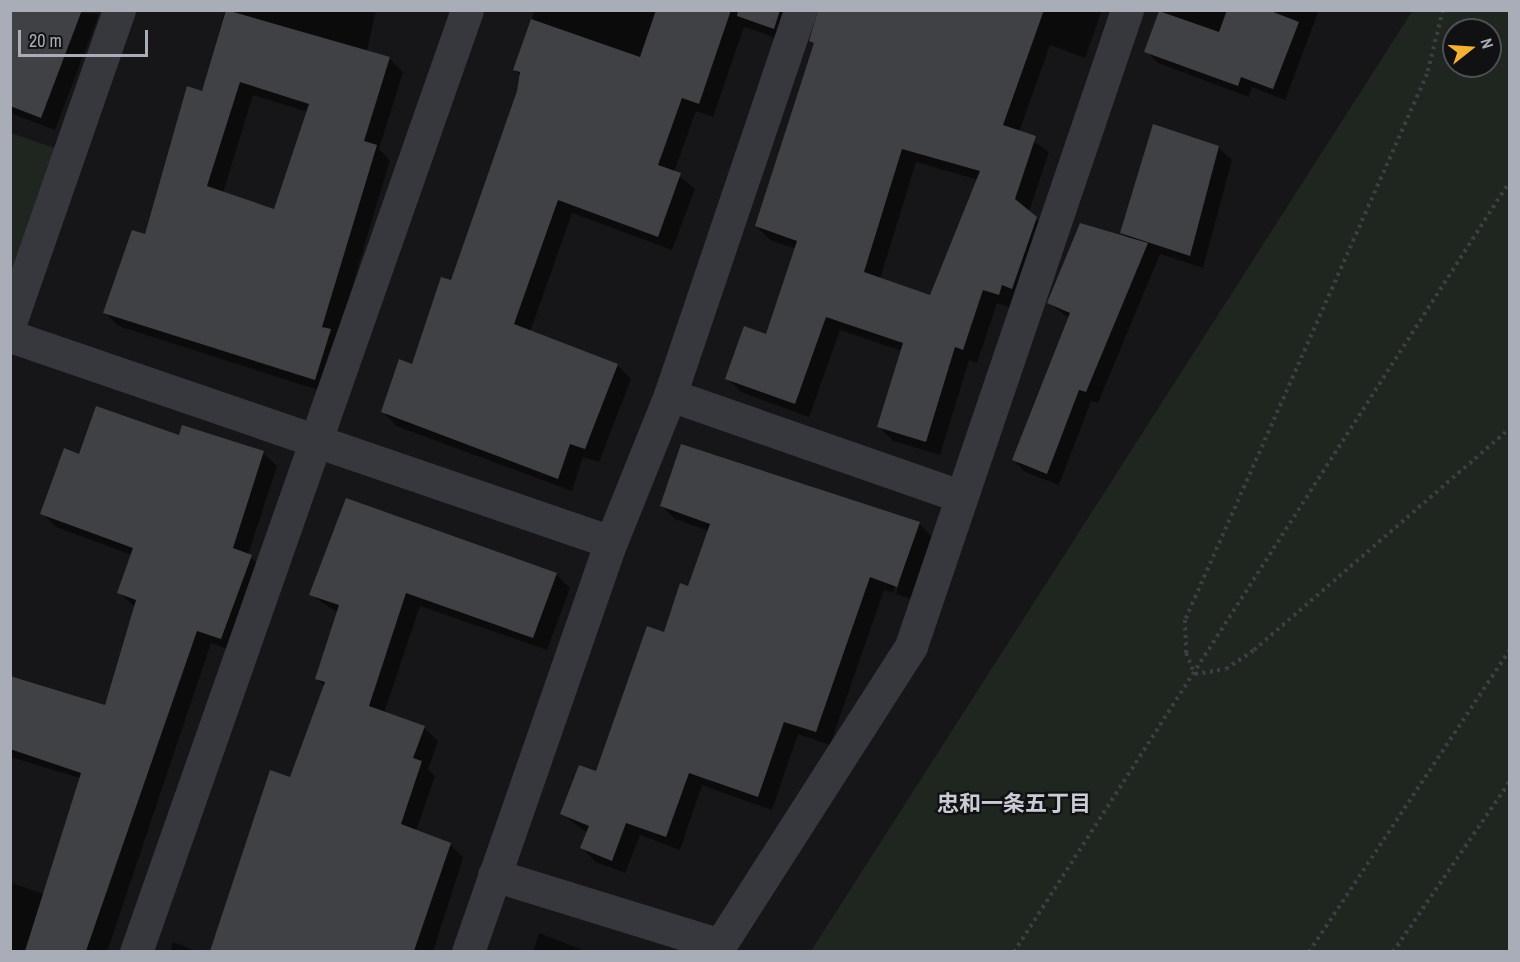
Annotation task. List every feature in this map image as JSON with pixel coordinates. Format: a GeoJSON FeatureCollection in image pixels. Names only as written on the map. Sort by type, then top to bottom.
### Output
{"type":"FeatureCollection","features":[{"type":"Feature","properties":{"kind":"street"},"geometry":{"type":"LineString","coordinates":[[10,323],[119,10]]}},
{"type":"Feature","properties":{"kind":"street"},"geometry":{"type":"LineString","coordinates":[[136,951],[467,10]]}},
{"type":"Feature","properties":{"kind":"street"},"geometry":{"type":"LineString","coordinates":[[468,951],[612,542],[670,395],[800,10]]}},
{"type":"Feature","properties":{"kind":"street"},"geometry":{"type":"LineString","coordinates":[[494,875],[720,945],[911,646],[960,496],[1127,10]]}},
{"type":"Feature","properties":{"kind":"street"},"geometry":{"type":"LineString","coordinates":[[10,336],[612,542]]}},
{"type":"Feature","properties":{"kind":"street"},"geometry":{"type":"LineString","coordinates":[[670,395],[960,496]]}},
{"type":"Feature","properties":{"kind":"path"},"geometry":{"type":"LineString","coordinates":[[1195,674],[1186,653],[1185,620],[1427,74],[1443,10]]}},
{"type":"Feature","properties":{"kind":"path"},"geometry":{"type":"LineString","coordinates":[[1014,951],[1195,674],[1509,181]]}},
{"type":"Feature","properties":{"kind":"path"},"geometry":{"type":"LineString","coordinates":[[1195,674],[1226,669],[1254,650],[1509,428]]}},
{"type":"Feature","properties":{"kind":"path"},"geometry":{"type":"LineString","coordinates":[[1309,951],[1509,649]]}},
{"type":"Feature","properties":{"kind":"path"},"geometry":{"type":"LineString","coordinates":[[1393,951],[1509,780]]}},
{"type":"Feature","properties":{"kind":"shaded area"},"geometry":{"type":"Polygon","coordinates":[[[1413,10],[1509,11],[1509,951],[811,951],[1413,10]]]}},
{"type":"Feature","properties":{"kind":"shaded area"},"geometry":{"type":"Polygon","coordinates":[[[11,133],[69,153],[11,323],[11,133]]]}},
{"type":"Feature","properties":{"kind":"building"},"geometry":{"type":"Polygon","coordinates":[[[10,10],[82,10],[41,118],[10,106],[10,10]]]}},
{"type":"Feature","properties":{"kind":"building"},"geometry":{"type":"Polygon","coordinates":[[[226,10],[390,57],[364,141],[377,145],[322,327],[331,329],[315,380],[103,313],[132,230],[145,234],[187,86],[202,91],[226,10]],[[240,82],[207,186],[274,209],[309,104],[240,82]]]}},
{"type":"Feature","properties":{"kind":"building"},"geometry":{"type":"Polygon","coordinates":[[[656,10],[731,10],[699,104],[682,98],[658,165],[681,173],[658,237],[558,200],[514,324],[618,364],[585,449],[570,444],[558,479],[381,412],[399,359],[412,364],[441,277],[451,280],[517,91],[520,72],[513,70],[531,19],[640,57],[656,10]]]}},
{"type":"Feature","properties":{"kind":"building"},"geometry":{"type":"Polygon","coordinates":[[[738,10],[780,10],[774,29],[737,16],[738,10]]]}},
{"type":"Feature","properties":{"kind":"building"},"geometry":{"type":"Polygon","coordinates":[[[818,10],[1044,10],[1003,125],[1036,136],[1015,199],[1037,217],[1012,289],[1002,285],[999,295],[983,290],[963,350],[955,347],[926,442],[877,427],[903,343],[826,317],[795,404],[725,379],[744,326],[766,334],[797,241],[755,226],[814,43],[809,41],[818,10]],[[902,149],[864,272],[930,295],[980,171],[902,149]]]}},
{"type":"Feature","properties":{"kind":"building"},"geometry":{"type":"Polygon","coordinates":[[[1227,10],[1268,10],[1299,22],[1273,89],[1241,77],[1238,86],[1144,52],[1159,11],[1219,32],[1227,10]]]}},
{"type":"Feature","properties":{"kind":"building"},"geometry":{"type":"Polygon","coordinates":[[[1153,124],[1219,146],[1190,256],[1120,233],[1153,124]]]}},
{"type":"Feature","properties":{"kind":"building"},"geometry":{"type":"Polygon","coordinates":[[[1080,223],[1148,243],[1086,392],[1079,390],[1047,474],[1012,460],[1070,313],[1047,303],[1080,223]]]}},
{"type":"Feature","properties":{"kind":"building"},"geometry":{"type":"Polygon","coordinates":[[[96,406],[179,435],[182,425],[264,451],[233,548],[252,555],[221,639],[197,631],[86,951],[25,951],[81,773],[10,749],[10,676],[105,705],[136,600],[117,593],[133,548],[40,514],[64,448],[79,454],[96,406]]]}},
{"type":"Feature","properties":{"kind":"building"},"geometry":{"type":"Polygon","coordinates":[[[681,444],[920,522],[897,587],[870,577],[816,732],[784,722],[758,797],[689,773],[666,837],[626,823],[612,861],[580,848],[589,826],[560,814],[579,765],[596,771],[647,626],[664,632],[680,583],[688,586],[710,524],[660,506],[681,444]]]}},
{"type":"Feature","properties":{"kind":"building"},"geometry":{"type":"Polygon","coordinates":[[[346,498],[557,573],[533,638],[406,593],[369,706],[425,726],[413,758],[422,761],[401,824],[451,843],[414,951],[210,951],[270,770],[290,777],[325,682],[315,679],[339,605],[309,595],[346,498]]]}},
{"type":"Feature","properties":{"kind":"district","name":"忠和一条五丁目"},"geometry":{"type":"Point","coordinates":[1014,804]}}]}
